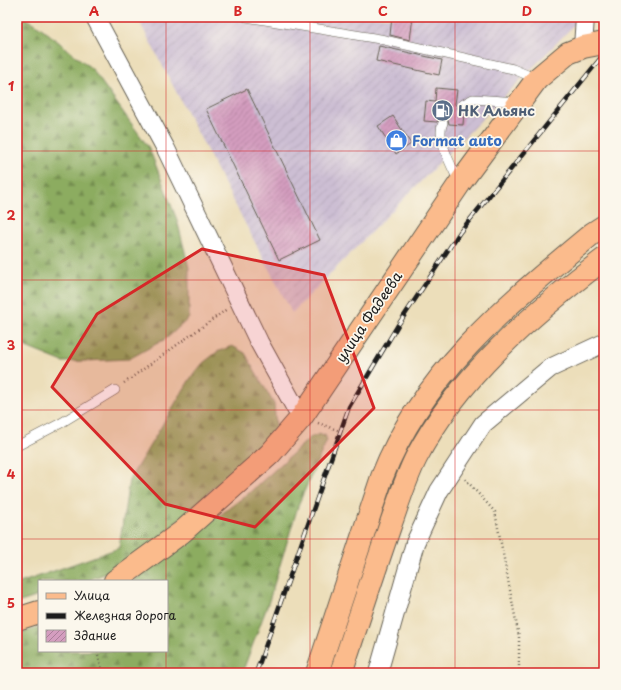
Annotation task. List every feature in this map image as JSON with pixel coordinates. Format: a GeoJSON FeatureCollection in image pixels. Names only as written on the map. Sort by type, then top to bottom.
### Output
{"type":"FeatureCollection","features":[{"type":"Feature","properties":{"kind":"main road","name":"улица Фадеева"},"geometry":{"type":"LineString","coordinates":[[116,580],[157,551],[228,493],[270,454],[301,418],[460,183],[537,79],[568,53],[594,45]]}},
{"type":"Feature","properties":{"kind":"main road"},"geometry":{"type":"LineString","coordinates":[[317,673],[382,477],[392,451],[420,405],[479,332],[515,298],[593,233],[604,226]]}},
{"type":"Feature","properties":{"kind":"main road"},"geometry":{"type":"LineString","coordinates":[[341,673],[384,543],[416,458],[440,419],[459,393],[496,352],[577,280],[604,259]]}},
{"type":"Feature","properties":{"kind":"main road"},"geometry":{"type":"LineString","coordinates":[[577,280],[604,268]]}},
{"type":"Feature","properties":{"kind":"main road"},"geometry":{"type":"LineString","coordinates":[[17,619],[38,612]]}},
{"type":"Feature","properties":{"kind":"street"},"geometry":{"type":"LineString","coordinates":[[96,17],[166,150],[259,342],[301,418]]}},
{"type":"Feature","properties":{"kind":"street"},"geometry":{"type":"LineString","coordinates":[[582,18],[594,45]]}},
{"type":"Feature","properties":{"kind":"street"},"geometry":{"type":"LineString","coordinates":[[378,673],[415,543],[439,491],[455,469],[483,424],[550,368],[604,343]]}},
{"type":"Feature","properties":{"kind":"lane"},"geometry":{"type":"LineString","coordinates":[[246,17],[380,39],[513,69],[537,79]]}},
{"type":"Feature","properties":{"kind":"lane"},"geometry":{"type":"LineString","coordinates":[[462,104],[473,99],[519,102]]}},
{"type":"Feature","properties":{"kind":"lane"},"geometry":{"type":"LineString","coordinates":[[443,123],[442,135],[446,156],[460,183]]}},
{"type":"Feature","properties":{"kind":"lane"},"geometry":{"type":"LineString","coordinates":[[17,446],[60,423],[115,390]]}},
{"type":"Feature","properties":{"kind":"path"},"geometry":{"type":"LineString","coordinates":[[115,390],[239,300]]}},
{"type":"Feature","properties":{"kind":"path"},"geometry":{"type":"LineString","coordinates":[[301,418],[340,431]]}},
{"type":"Feature","properties":{"kind":"path"},"geometry":{"type":"LineString","coordinates":[[455,469],[495,512],[519,637],[519,673]]}},
{"type":"Feature","properties":{"kind":"path"},"geometry":{"type":"LineString","coordinates":[[97,652],[103,673]]}},
{"type":"Feature","properties":{"kind":"highlighted area"},"geometry":{"type":"Polygon","coordinates":[[[202,249],[324,275],[374,408],[255,527],[165,504],[52,387],[97,314],[202,249]]]}},
{"type":"Feature","properties":{"kind":"shaded area"},"geometry":{"type":"Polygon","coordinates":[[[137,17],[582,17],[292,313],[137,17]]]}},
{"type":"Feature","properties":{"kind":"green space"},"geometry":{"type":"Polygon","coordinates":[[[17,17],[23,17],[40,27],[92,69],[149,148],[177,220],[189,268],[189,318],[167,338],[129,359],[63,362],[26,347],[17,335],[17,17]]]}},
{"type":"Feature","properties":{"kind":"green space"},"geometry":{"type":"Polygon","coordinates":[[[232,346],[245,353],[274,404],[276,427],[263,442],[154,543],[112,571],[89,580],[38,580],[38,596],[17,603],[17,584],[119,548],[129,480],[190,379],[203,363],[217,352],[232,346]]]}},
{"type":"Feature","properties":{"kind":"green space"},"geometry":{"type":"Polygon","coordinates":[[[320,434],[325,435],[327,440],[299,503],[268,604],[242,673],[17,673],[17,635],[38,627],[38,652],[168,652],[168,580],[134,580],[249,493],[311,437],[320,434]]]}},
{"type":"Feature","properties":{"kind":"building"},"geometry":{"type":"Polygon","coordinates":[[[392,17],[413,17],[410,40],[390,35],[392,17]]]}},
{"type":"Feature","properties":{"kind":"building"},"geometry":{"type":"Polygon","coordinates":[[[379,46],[442,60],[439,75],[376,61],[379,46]]]}},
{"type":"Feature","properties":{"kind":"building"},"geometry":{"type":"Polygon","coordinates":[[[436,88],[457,90],[455,104],[459,110],[464,111],[463,125],[449,124],[448,119],[444,117],[439,118],[437,122],[424,121],[426,101],[435,102],[436,88]]]}},
{"type":"Feature","properties":{"kind":"building"},"geometry":{"type":"Polygon","coordinates":[[[247,89],[320,240],[279,260],[206,109],[247,89]]]}},
{"type":"Feature","properties":{"kind":"building"},"geometry":{"type":"Polygon","coordinates":[[[393,116],[411,144],[396,154],[378,126],[393,116]]]}},
{"type":"Feature","properties":{"kind":"railway"},"geometry":{"type":"LineString","coordinates":[[256,673],[349,407],[398,325],[460,232],[604,54]]}},
{"type":"Feature","properties":{"kind":"place","name":"НК Альянс"},"geometry":{"type":"Point","coordinates":[443,111]}},
{"type":"Feature","properties":{"kind":"place","name":"Format auto"},"geometry":{"type":"Point","coordinates":[397,141]}}]}
